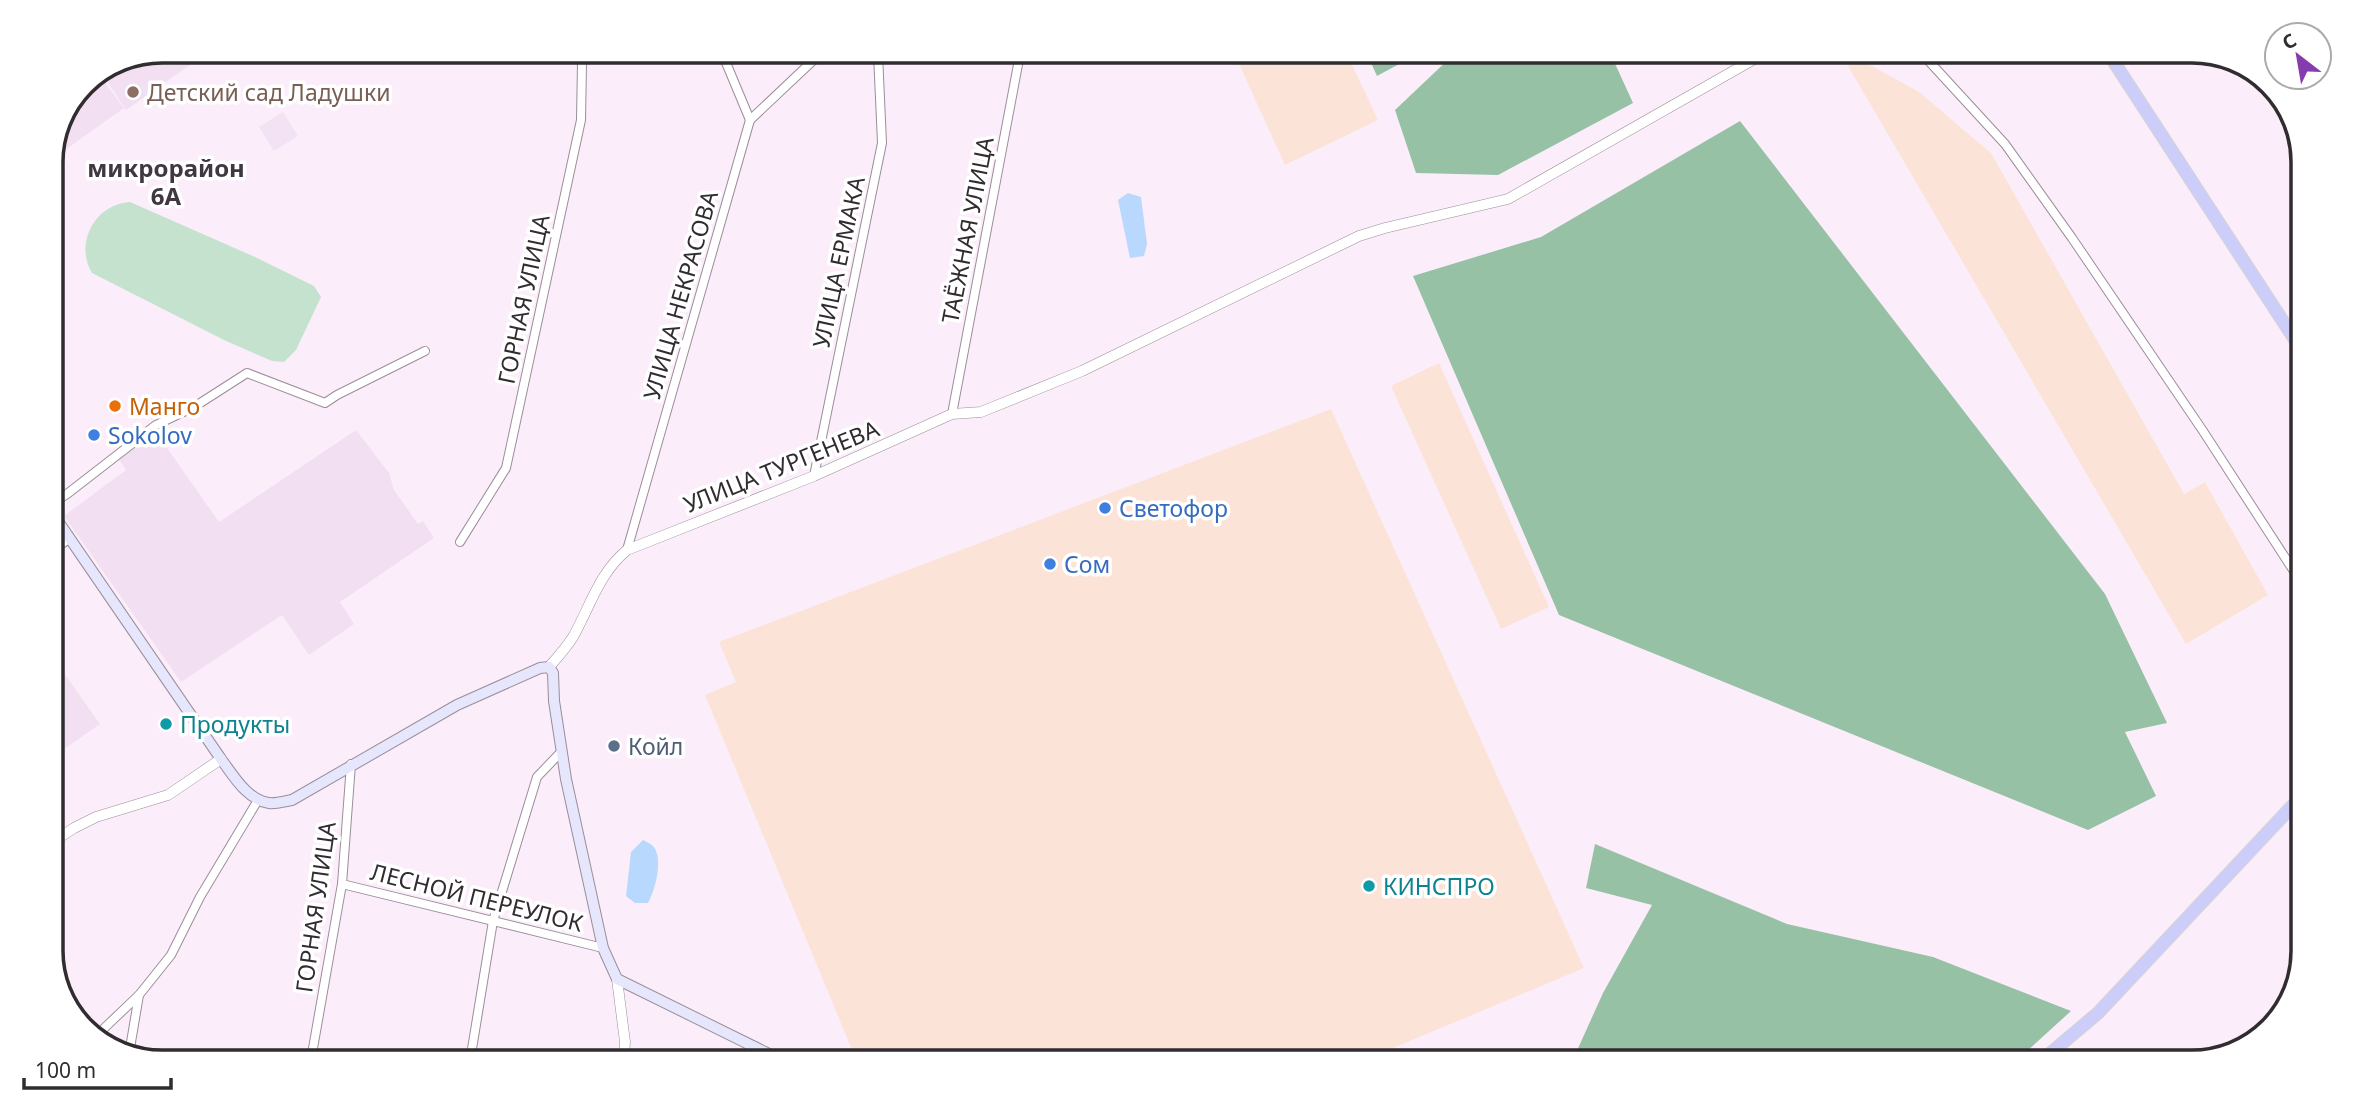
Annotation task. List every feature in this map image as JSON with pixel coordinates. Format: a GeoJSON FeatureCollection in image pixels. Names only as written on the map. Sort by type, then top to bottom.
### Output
{"type":"FeatureCollection","features":[{"type":"Feature","properties":{"kind":"main road"},"geometry":{"type":"LineString","coordinates":[[2115,63],[2291,334]]}},
{"type":"Feature","properties":{"kind":"main road"},"geometry":{"type":"LineString","coordinates":[[63,530],[221,758],[244,788],[258,800],[271,804],[292,800],[457,705],[540,668],[549,667],[553,673],[561,752],[603,948],[617,979],[762,1050]]}},
{"type":"Feature","properties":{"kind":"main road"},"geometry":{"type":"LineString","coordinates":[[2054,1050],[2098,1013],[2291,808]]}},
{"type":"Feature","properties":{"kind":"street","name":"ГОРНАЯ УЛИЦА"},"geometry":{"type":"LineString","coordinates":[[460,542],[506,468],[581,120],[582,63]]}},
{"type":"Feature","properties":{"kind":"street"},"geometry":{"type":"LineString","coordinates":[[726,63],[750,120],[811,63]]}},
{"type":"Feature","properties":{"kind":"street","name":"УЛИЦА ЕРМАКА"},"geometry":{"type":"LineString","coordinates":[[814,476],[882,143],[878,63]]}},
{"type":"Feature","properties":{"kind":"street","name":"ТАЁЖНАЯ УЛИЦА"},"geometry":{"type":"LineString","coordinates":[[952,414],[1018,63]]}},
{"type":"Feature","properties":{"kind":"street","name":"УЛИЦА ТУРГЕНЕВА"},"geometry":{"type":"LineString","coordinates":[[549,667],[572,639],[600,581],[615,560],[627,551],[814,476],[952,414],[981,412],[1082,370],[1359,236],[1508,199],[1747,63]]}},
{"type":"Feature","properties":{"kind":"street"},"geometry":{"type":"LineString","coordinates":[[1931,63],[2005,144],[2073,238],[2291,567]]}},
{"type":"Feature","properties":{"kind":"street","name":"УЛИЦА НЕКРАСОВА"},"geometry":{"type":"LineString","coordinates":[[627,551],[750,120]]}},
{"type":"Feature","properties":{"kind":"street"},"geometry":{"type":"LineString","coordinates":[[63,496],[156,425],[194,407],[247,373],[325,403],[425,351]]}},
{"type":"Feature","properties":{"kind":"street"},"geometry":{"type":"LineString","coordinates":[[63,543],[69,539]]}},
{"type":"Feature","properties":{"kind":"street"},"geometry":{"type":"LineString","coordinates":[[472,1050],[493,921],[537,777],[561,752]]}},
{"type":"Feature","properties":{"kind":"street"},"geometry":{"type":"LineString","coordinates":[[63,835],[96,817],[168,795],[221,758]]}},
{"type":"Feature","properties":{"kind":"street","name":"ГОРНАЯ УЛИЦА"},"geometry":{"type":"LineString","coordinates":[[313,1050],[342,884],[351,764]]}},
{"type":"Feature","properties":{"kind":"street"},"geometry":{"type":"LineString","coordinates":[[102,1030],[139,995],[171,955],[200,897],[258,800]]}},
{"type":"Feature","properties":{"kind":"street","name":"ЛЕСНОЙ ПЕРЕУЛОК"},"geometry":{"type":"LineString","coordinates":[[342,884],[603,948]]}},
{"type":"Feature","properties":{"kind":"street"},"geometry":{"type":"LineString","coordinates":[[617,979],[624,1050]]}},
{"type":"Feature","properties":{"kind":"street"},"geometry":{"type":"LineString","coordinates":[[131,1044],[139,995]]}},
{"type":"Feature","properties":{"kind":"shaded area","name":"Детский сад Ладушки"},"geometry":{"type":"Polygon","coordinates":[[[193,63],[126,110],[106,80],[112,76],[142,65],[193,63]]]}},
{"type":"Feature","properties":{"kind":"shaded area"},"geometry":{"type":"Polygon","coordinates":[[[1239,63],[1351,63],[1378,120],[1285,165],[1239,63]]]}},
{"type":"Feature","properties":{"kind":"shaded area"},"geometry":{"type":"Polygon","coordinates":[[[1853,63],[1866,63],[1919,92],[1991,153],[2184,494],[2205,482],[2268,595],[2186,644],[1848,66],[1853,63]]]}},
{"type":"Feature","properties":{"kind":"shaded area","name":"Детский сад Ладушки"},"geometry":{"type":"Polygon","coordinates":[[[104,82],[124,108],[64,151],[73,118],[83,102],[104,82]]]}},
{"type":"Feature","properties":{"kind":"shaded area"},"geometry":{"type":"Polygon","coordinates":[[[283,112],[298,136],[274,151],[259,127],[283,112]]]}},
{"type":"Feature","properties":{"kind":"shaded area"},"geometry":{"type":"Polygon","coordinates":[[[1439,363],[1549,607],[1501,629],[1391,386],[1439,363]]]}},
{"type":"Feature","properties":{"kind":"shaded area"},"geometry":{"type":"Polygon","coordinates":[[[1331,409],[1584,968],[1388,1050],[852,1050],[705,695],[736,682],[719,642],[1331,409]]]}},
{"type":"Feature","properties":{"kind":"shaded area"},"geometry":{"type":"Polygon","coordinates":[[[356,430],[389,473],[394,490],[418,524],[423,521],[434,538],[340,602],[354,624],[309,655],[282,615],[181,682],[64,516],[126,470],[118,458],[158,435],[219,522],[356,430]]]}},
{"type":"Feature","properties":{"kind":"shaded area"},"geometry":{"type":"Polygon","coordinates":[[[63,672],[100,724],[63,750],[63,672]]]}},
{"type":"Feature","properties":{"kind":"green space"},"geometry":{"type":"Polygon","coordinates":[[[1371,63],[1401,63],[1377,76],[1371,63]]]}},
{"type":"Feature","properties":{"kind":"green space"},"geometry":{"type":"Polygon","coordinates":[[[1445,63],[1615,63],[1633,103],[1498,175],[1416,173],[1395,110],[1445,63]]]}},
{"type":"Feature","properties":{"kind":"green space"},"geometry":{"type":"Polygon","coordinates":[[[1740,121],[2105,594],[2167,723],[2125,732],[2156,796],[2088,830],[1559,615],[1413,276],[1541,237],[1740,121]]]}},
{"type":"Feature","properties":{"kind":"green space"},"geometry":{"type":"Polygon","coordinates":[[[130,202],[314,286],[321,297],[296,350],[284,362],[272,361],[224,340],[92,273],[85,250],[91,227],[107,210],[130,202]]]}},
{"type":"Feature","properties":{"kind":"green space"},"geometry":{"type":"Polygon","coordinates":[[[1595,844],[1787,924],[1933,957],[2071,1011],[2028,1050],[1577,1050],[1603,993],[1652,905],[1586,888],[1595,844]]]}},
{"type":"Feature","properties":{"kind":"water"},"geometry":{"type":"Polygon","coordinates":[[[1128,193],[1141,197],[1147,244],[1144,256],[1130,258],[1118,200],[1128,193]]]}},
{"type":"Feature","properties":{"kind":"water"},"geometry":{"type":"Polygon","coordinates":[[[643,840],[656,851],[657,874],[648,903],[635,903],[626,896],[631,852],[643,840]]]}},
{"type":"Feature","properties":{"kind":"place","name":"Детский сад Ладушки"},"geometry":{"type":"Point","coordinates":[133,92]}},
{"type":"Feature","properties":{"kind":"place","name":"Манго"},"geometry":{"type":"Point","coordinates":[115,406]}},
{"type":"Feature","properties":{"kind":"place","name":"Sokolov"},"geometry":{"type":"Point","coordinates":[94,435]}},
{"type":"Feature","properties":{"kind":"place","name":"Светофор"},"geometry":{"type":"Point","coordinates":[1105,508]}},
{"type":"Feature","properties":{"kind":"place","name":"Сом"},"geometry":{"type":"Point","coordinates":[1050,564]}},
{"type":"Feature","properties":{"kind":"place","name":"Продукты"},"geometry":{"type":"Point","coordinates":[166,724]}},
{"type":"Feature","properties":{"kind":"place","name":"Койл"},"geometry":{"type":"Point","coordinates":[614,746]}},
{"type":"Feature","properties":{"kind":"place","name":"КИНСПРО"},"geometry":{"type":"Point","coordinates":[1369,886]}},
{"type":"Feature","properties":{"kind":"district","name":"микрорайон 6А"},"geometry":{"type":"Point","coordinates":[166,181]}}]}
